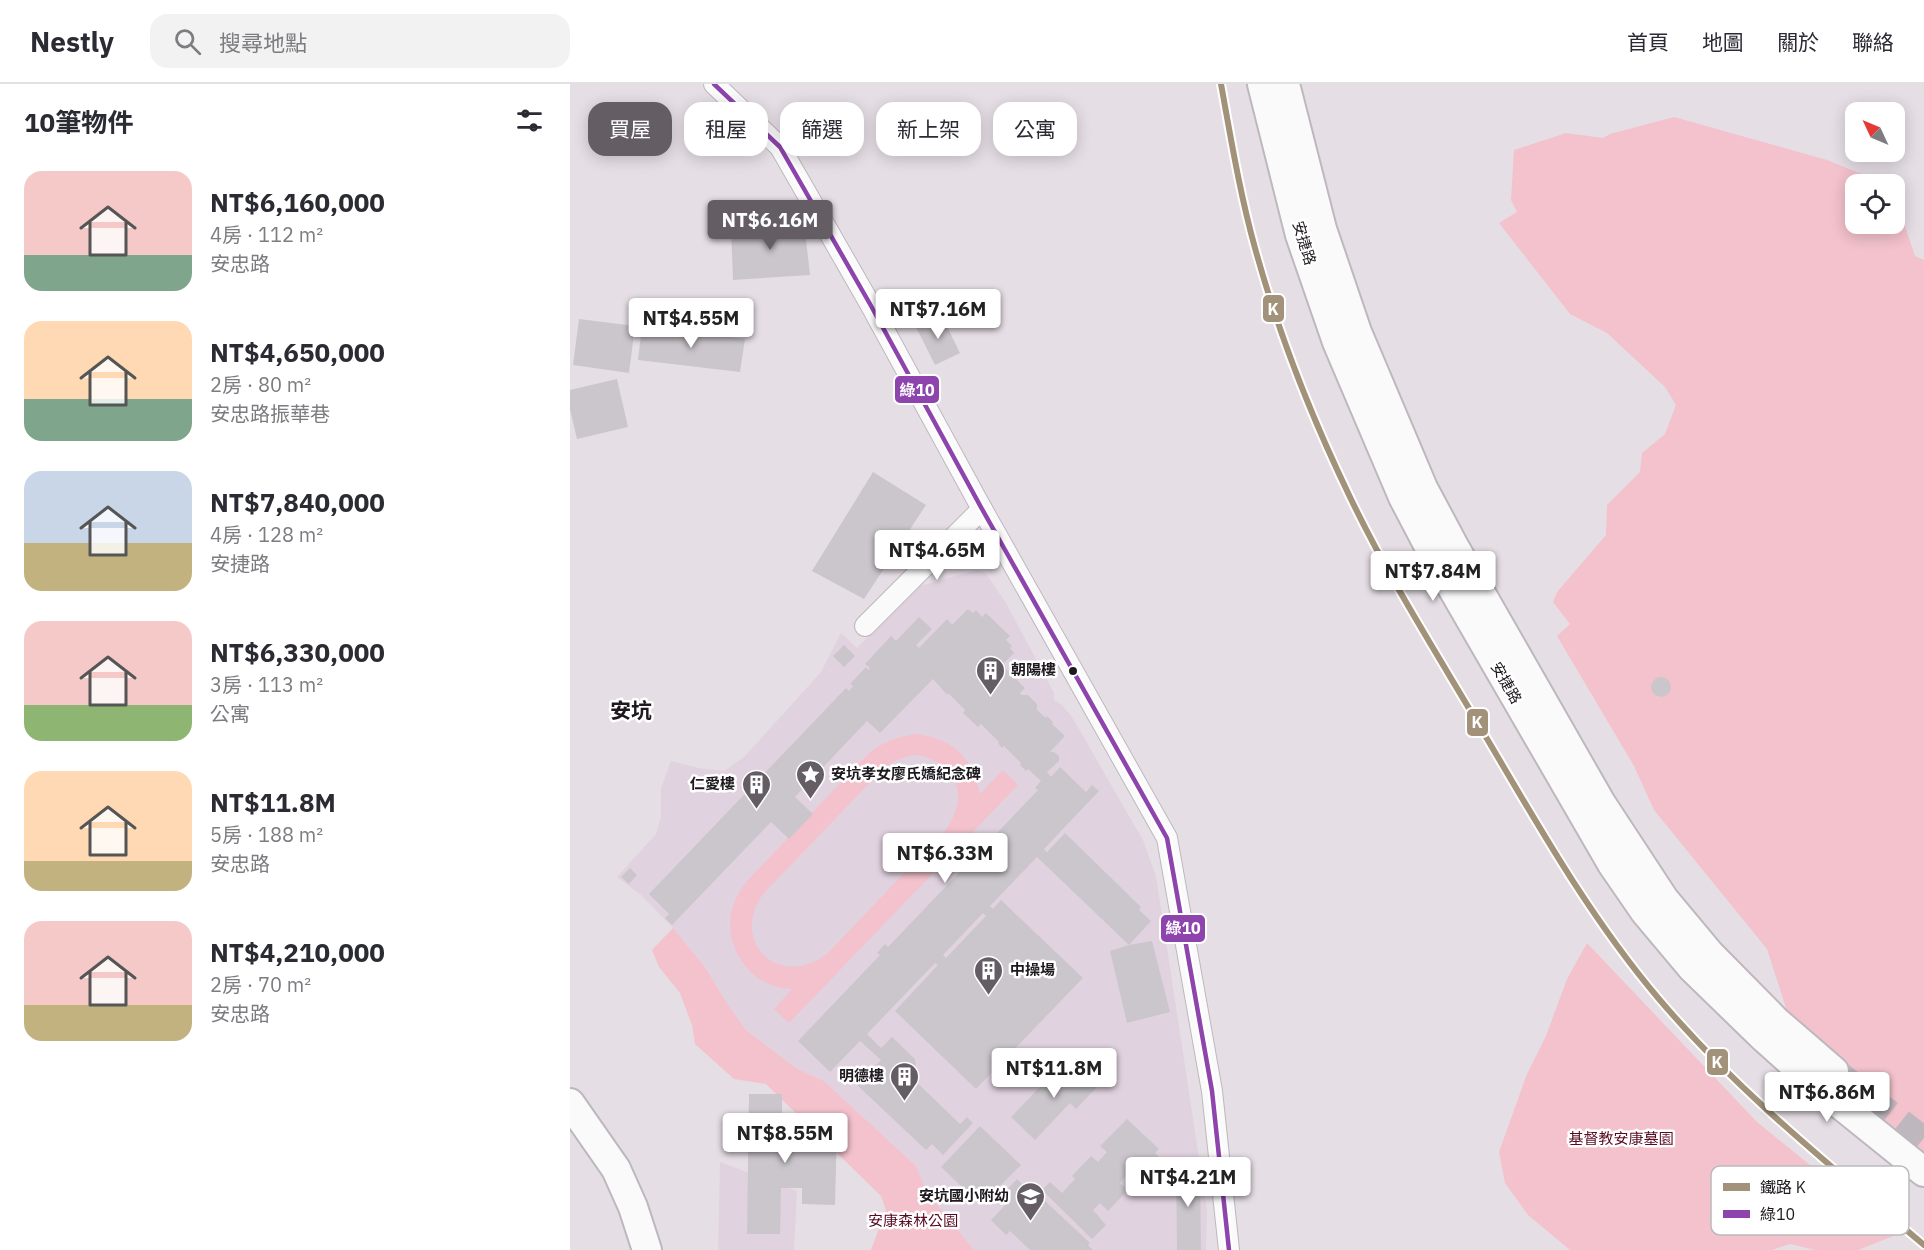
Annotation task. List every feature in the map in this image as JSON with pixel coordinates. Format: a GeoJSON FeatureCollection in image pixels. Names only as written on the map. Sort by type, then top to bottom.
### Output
{"type":"FeatureCollection","features":[{"type":"Feature","properties":{"kind":"street"},"geometry":{"type":"LineString","coordinates":[[714,84],[780,147],[870,304],[1167,838],[1212,1091],[1228,1250]]}},
{"type":"Feature","properties":{"kind":"street","name":"安捷路"},"geometry":{"type":"LineString","coordinates":[[1262,84],[1300,235],[1337,342],[1403,497],[1442,570],[1612,864],[1645,912],[1692,968],[1769,1028],[1834,1071]]}},
{"type":"Feature","properties":{"kind":"street","name":"安捷路"},"geometry":{"type":"LineString","coordinates":[[1285,84],[1322,228],[1357,332],[1428,498],[1631,850],[1664,899],[1821,1089],[1924,1173]]}},
{"type":"Feature","properties":{"kind":"street"},"geometry":{"type":"LineString","coordinates":[[865,626],[982,509]]}},
{"type":"Feature","properties":{"kind":"street"},"geometry":{"type":"LineString","coordinates":[[570,1103],[616,1169],[633,1207],[647,1250]]}},
{"type":"Feature","properties":{"kind":"shaded area"},"geometry":{"type":"Polygon","coordinates":[[[977,570],[985,572],[1006,603],[1054,693],[1054,700],[1062,705],[1072,717],[1143,840],[1156,876],[1207,1210],[1206,1250],[974,1250],[927,1192],[916,1166],[824,1081],[796,1068],[746,1030],[705,967],[673,928],[641,895],[617,877],[656,834],[661,817],[661,788],[671,761],[698,768],[724,771],[744,757],[821,672],[841,633],[857,648],[916,587],[977,570]]]}},
{"type":"Feature","properties":{"kind":"shaded area"},"geometry":{"type":"Polygon","coordinates":[[[720,1162],[797,1191],[794,1250],[718,1250],[720,1162]]]}},
{"type":"Feature","properties":{"kind":"green space"},"geometry":{"type":"Polygon","coordinates":[[[1674,117],[1827,160],[1861,174],[1845,174],[1845,234],[1905,234],[1905,226],[1915,256],[1924,260],[1924,1160],[1825,1082],[1843,1060],[1787,1011],[1767,949],[1654,810],[1634,766],[1557,636],[1570,624],[1553,602],[1557,592],[1606,535],[1607,505],[1640,472],[1642,453],[1665,434],[1676,405],[1665,387],[1607,333],[1570,314],[1499,223],[1517,212],[1511,200],[1514,150],[1566,133],[1603,138],[1610,134],[1674,117]]]}},
{"type":"Feature","properties":{"kind":"green space"},"geometry":{"type":"Polygon","coordinates":[[[918,734],[942,741],[960,753],[972,770],[980,794],[1003,770],[1018,785],[789,1023],[774,1009],[792,989],[776,987],[763,981],[745,966],[738,956],[730,922],[735,902],[747,881],[869,753],[892,740],[918,734]],[[917,755],[907,757],[883,769],[763,894],[754,912],[752,929],[756,944],[764,956],[792,967],[809,964],[827,954],[946,829],[957,805],[956,783],[942,765],[917,755]]]}},
{"type":"Feature","properties":{"kind":"green space","name":"安康森林公園"},"geometry":{"type":"Polygon","coordinates":[[[673,928],[705,967],[746,1030],[796,1068],[824,1081],[916,1166],[927,1192],[974,1250],[871,1250],[886,1210],[881,1196],[766,1084],[734,1079],[695,1044],[692,1025],[680,993],[659,967],[652,950],[673,928]]]}},
{"type":"Feature","properties":{"kind":"green space","name":"基督教安康墓園"},"geometry":{"type":"Polygon","coordinates":[[[1587,943],[1757,1122],[1811,1166],[1711,1166],[1711,1235],[1896,1235],[1858,1250],[1815,1250],[1790,1244],[1772,1250],[1570,1250],[1528,1215],[1505,1183],[1499,1152],[1527,1074],[1546,1036],[1567,979],[1587,943]]]}},
{"type":"Feature","properties":{"kind":"building"},"geometry":{"type":"Polygon","coordinates":[[[804,222],[810,275],[733,280],[731,227],[804,222]]]}},
{"type":"Feature","properties":{"kind":"building"},"geometry":{"type":"Polygon","coordinates":[[[941,314],[960,353],[935,365],[916,327],[941,314]]]}},
{"type":"Feature","properties":{"kind":"building"},"geometry":{"type":"Polygon","coordinates":[[[579,319],[635,326],[629,373],[573,365],[579,319]]]}},
{"type":"Feature","properties":{"kind":"building"},"geometry":{"type":"Polygon","coordinates":[[[642,326],[745,339],[740,372],[638,360],[642,326]]]}},
{"type":"Feature","properties":{"kind":"building"},"geometry":{"type":"Polygon","coordinates":[[[617,379],[628,427],[577,439],[570,409],[570,390],[617,379]]]}},
{"type":"Feature","properties":{"kind":"building"},"geometry":{"type":"Polygon","coordinates":[[[873,472],[926,505],[864,599],[812,571],[873,472]]]}},
{"type":"Feature","properties":{"kind":"building"},"geometry":{"type":"Polygon","coordinates":[[[968,609],[973,613],[976,610],[982,617],[986,613],[1010,636],[1006,640],[1012,646],[1010,648],[1014,653],[1002,665],[1025,688],[1020,693],[1028,695],[1037,704],[1037,710],[1046,718],[1047,716],[1065,736],[1050,752],[1059,756],[1059,761],[1047,772],[1051,777],[1060,767],[1086,792],[1092,785],[1099,791],[1044,849],[1047,852],[1065,833],[1141,907],[1139,910],[1151,921],[1129,945],[1037,857],[990,906],[993,909],[1001,900],[1083,978],[976,1089],[895,1011],[938,965],[935,963],[867,1034],[881,1048],[892,1037],[915,1059],[916,1065],[911,1070],[905,1071],[960,1124],[967,1117],[973,1123],[943,1155],[932,1144],[926,1150],[857,1085],[881,1060],[860,1041],[830,1072],[798,1041],[880,955],[877,953],[885,944],[888,947],[972,859],[969,856],[976,849],[979,852],[1038,790],[1035,788],[1041,781],[1028,769],[1026,771],[1020,765],[1021,763],[1004,746],[1002,748],[981,724],[978,727],[963,713],[965,710],[933,679],[880,733],[867,721],[795,797],[813,814],[789,839],[771,822],[672,925],[665,918],[669,914],[649,894],[846,688],[849,691],[853,686],[850,684],[866,667],[868,670],[870,668],[865,664],[891,636],[896,641],[919,617],[932,629],[916,645],[919,648],[947,619],[952,625],[968,609]],[[983,913],[943,955],[946,958],[986,916],[983,913]]]}},
{"type":"Feature","properties":{"kind":"building"},"geometry":{"type":"Polygon","coordinates":[[[844,645],[855,656],[844,667],[833,656],[844,645]]]}},
{"type":"Feature","properties":{"kind":"building"},"geometry":{"type":"Polygon","coordinates":[[[1661,677],[1668,680],[1671,687],[1668,694],[1661,697],[1654,694],[1651,687],[1654,680],[1661,677]]]}},
{"type":"Feature","properties":{"kind":"building"},"geometry":{"type":"Polygon","coordinates":[[[630,868],[637,875],[629,884],[621,877],[630,868]]]}},
{"type":"Feature","properties":{"kind":"building"},"geometry":{"type":"Polygon","coordinates":[[[1152,941],[1170,1012],[1127,1023],[1110,951],[1152,941]]]}},
{"type":"Feature","properties":{"kind":"building"},"geometry":{"type":"Polygon","coordinates":[[[1067,1059],[1097,1087],[1076,1109],[1070,1103],[1035,1140],[1011,1117],[1067,1059]]]}},
{"type":"Feature","properties":{"kind":"building"},"geometry":{"type":"Polygon","coordinates":[[[749,1094],[782,1094],[782,1138],[801,1138],[801,1126],[837,1126],[835,1205],[802,1204],[802,1188],[781,1188],[780,1234],[747,1234],[749,1094]]]}},
{"type":"Feature","properties":{"kind":"building"},"geometry":{"type":"Polygon","coordinates":[[[1127,1119],[1159,1149],[1155,1153],[1159,1157],[1137,1181],[1128,1173],[1120,1183],[1128,1190],[1108,1211],[1100,1203],[1093,1210],[1106,1225],[1092,1239],[1042,1190],[1050,1182],[1062,1193],[1075,1179],[1072,1176],[1091,1156],[1098,1162],[1107,1152],[1100,1146],[1127,1119]]]}},
{"type":"Feature","properties":{"kind":"building"},"geometry":{"type":"Polygon","coordinates":[[[980,1126],[1021,1165],[981,1205],[941,1167],[980,1126]]]}},
{"type":"Feature","properties":{"kind":"building"},"geometry":{"type":"Polygon","coordinates":[[[1176,1166],[1200,1166],[1201,1250],[1177,1250],[1176,1166]]]}},
{"type":"Feature","properties":{"kind":"building"},"geometry":{"type":"Polygon","coordinates":[[[1017,1179],[1024,1186],[1026,1183],[1090,1243],[1088,1245],[1093,1250],[1030,1250],[1010,1231],[1006,1235],[991,1220],[1009,1201],[1002,1195],[1017,1179]]]}},
{"type":"Feature","properties":{"kind":"tunnel"},"geometry":{"type":"LineString","coordinates":[[1834,1071],[1924,1141]]}},
{"type":"Feature","properties":{"kind":"rail line","name":"K"},"geometry":{"type":"LineString","coordinates":[[1221,84],[1250,228],[1285,342],[1296,373],[1349,495],[1398,587],[1546,838],[1588,905],[1634,968],[1689,1033],[1720,1065],[1831,1166]]}},
{"type":"Feature","properties":{"kind":"rail line","name":"K"},"geometry":{"type":"LineString","coordinates":[[1909,1232],[1924,1245]]}},
{"type":"Feature","properties":{"kind":"transit line","name":"綠10"},"geometry":{"type":"LineString","coordinates":[[714,84],[780,147],[870,304],[1167,838],[1212,1091],[1229,1250]]}},
{"type":"Feature","properties":{"kind":"place","name":"朝陽樓"},"geometry":{"type":"Point","coordinates":[990,696]}},
{"type":"Feature","properties":{"kind":"place","name":"安坑孝女廖氏嬌紀念碑"},"geometry":{"type":"Point","coordinates":[810,800]}},
{"type":"Feature","properties":{"kind":"place","name":"仁愛樓"},"geometry":{"type":"Point","coordinates":[756,810]}},
{"type":"Feature","properties":{"kind":"place","name":"中操場"},"geometry":{"type":"Point","coordinates":[989,996]}},
{"type":"Feature","properties":{"kind":"place","name":"明德樓"},"geometry":{"type":"Point","coordinates":[905,1102]}},
{"type":"Feature","properties":{"kind":"place","name":"安坑國小附幼"},"geometry":{"type":"Point","coordinates":[1030,1222]}},
{"type":"Feature","properties":{"kind":"district","name":"安坑"},"geometry":{"type":"Point","coordinates":[631,711]}}]}
